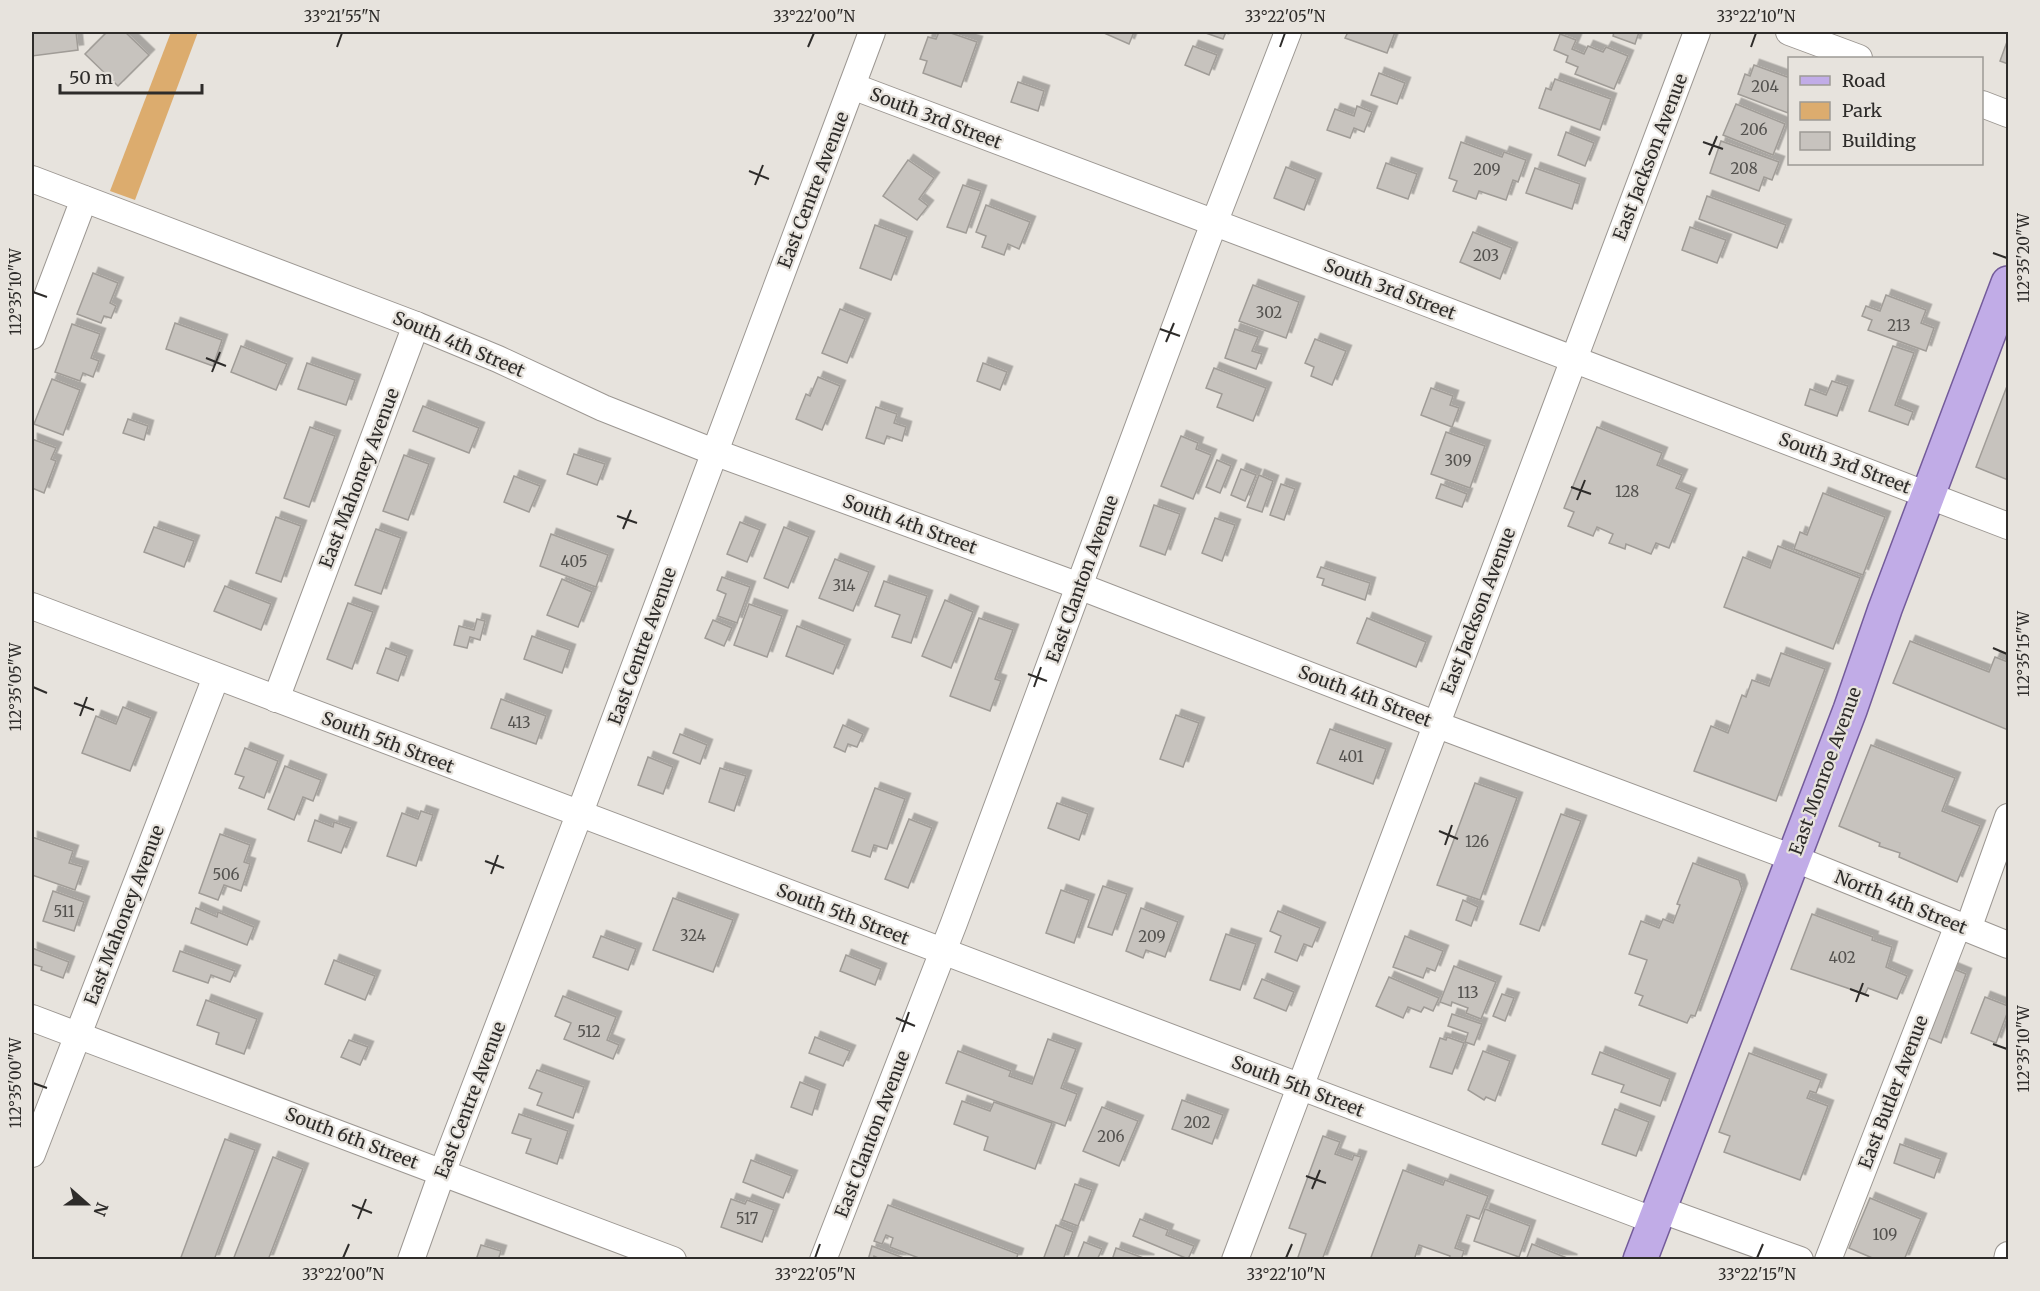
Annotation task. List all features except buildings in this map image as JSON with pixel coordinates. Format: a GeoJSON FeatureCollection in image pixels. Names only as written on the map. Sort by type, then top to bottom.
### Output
{"type":"FeatureCollection","features":[{"type":"Feature","properties":{"kind":"main road","name":"East Monroe Avenue"},"geometry":{"type":"LineString","coordinates":[[1640,1260],[2008,283]]}},
{"type":"Feature","properties":{"kind":"street","name":"East Centre Avenue"},"geometry":{"type":"LineString","coordinates":[[411,1260],[872,32]]}},
{"type":"Feature","properties":{"kind":"street","name":"East Clanton Avenue"},"geometry":{"type":"LineString","coordinates":[[823,1260],[943,952],[1214,223],[1288,32]]}},
{"type":"Feature","properties":{"kind":"street","name":"East Jackson Avenue"},"geometry":{"type":"LineString","coordinates":[[1235,1260],[1698,32]]}},
{"type":"Feature","properties":{"kind":"street"},"geometry":{"type":"LineString","coordinates":[[1789,32],[1856,57]]}},
{"type":"Feature","properties":{"kind":"street","name":"South 3rd Street"},"geometry":{"type":"LineString","coordinates":[[852,86],[2008,526]]}},
{"type":"Feature","properties":{"kind":"street"},"geometry":{"type":"LineString","coordinates":[[1983,104],[2008,114]]}},
{"type":"Feature","properties":{"kind":"street","name":"South 4th Street"},"geometry":{"type":"LineString","coordinates":[[32,179],[416,325],[498,359],[603,408],[714,452],[1079,586],[1793,858]]}},
{"type":"Feature","properties":{"kind":"street"},"geometry":{"type":"LineString","coordinates":[[32,336],[84,200]]}},
{"type":"Feature","properties":{"kind":"street","name":"East Mahoney Avenue"},"geometry":{"type":"LineString","coordinates":[[276,699],[416,325]]}},
{"type":"Feature","properties":{"kind":"street","name":"South 5th Street"},"geometry":{"type":"LineString","coordinates":[[32,606],[1301,1087],[1657,1215],[1800,1260]]}},
{"type":"Feature","properties":{"kind":"street","name":"East Mahoney Avenue"},"geometry":{"type":"LineString","coordinates":[[32,1154],[216,677]]}},
{"type":"Feature","properties":{"kind":"street","name":"East Butler Avenue"},"geometry":{"type":"LineString","coordinates":[[1828,1260],[2008,817]]}},
{"type":"Feature","properties":{"kind":"street","name":"North 4th Street"},"geometry":{"type":"LineString","coordinates":[[1793,858],[2008,945]]}},
{"type":"Feature","properties":{"kind":"street","name":"South 6th Street"},"geometry":{"type":"LineString","coordinates":[[32,1018],[673,1260]]}},
{"type":"Feature","properties":{"kind":"street"},"geometry":{"type":"LineString","coordinates":[[2007,1260],[2008,1255]]}},
{"type":"Feature","properties":{"kind":"green space"},"geometry":{"type":"Polygon","coordinates":[[[171,32],[198,32],[135,200],[110,191],[171,32]]]}}]}
